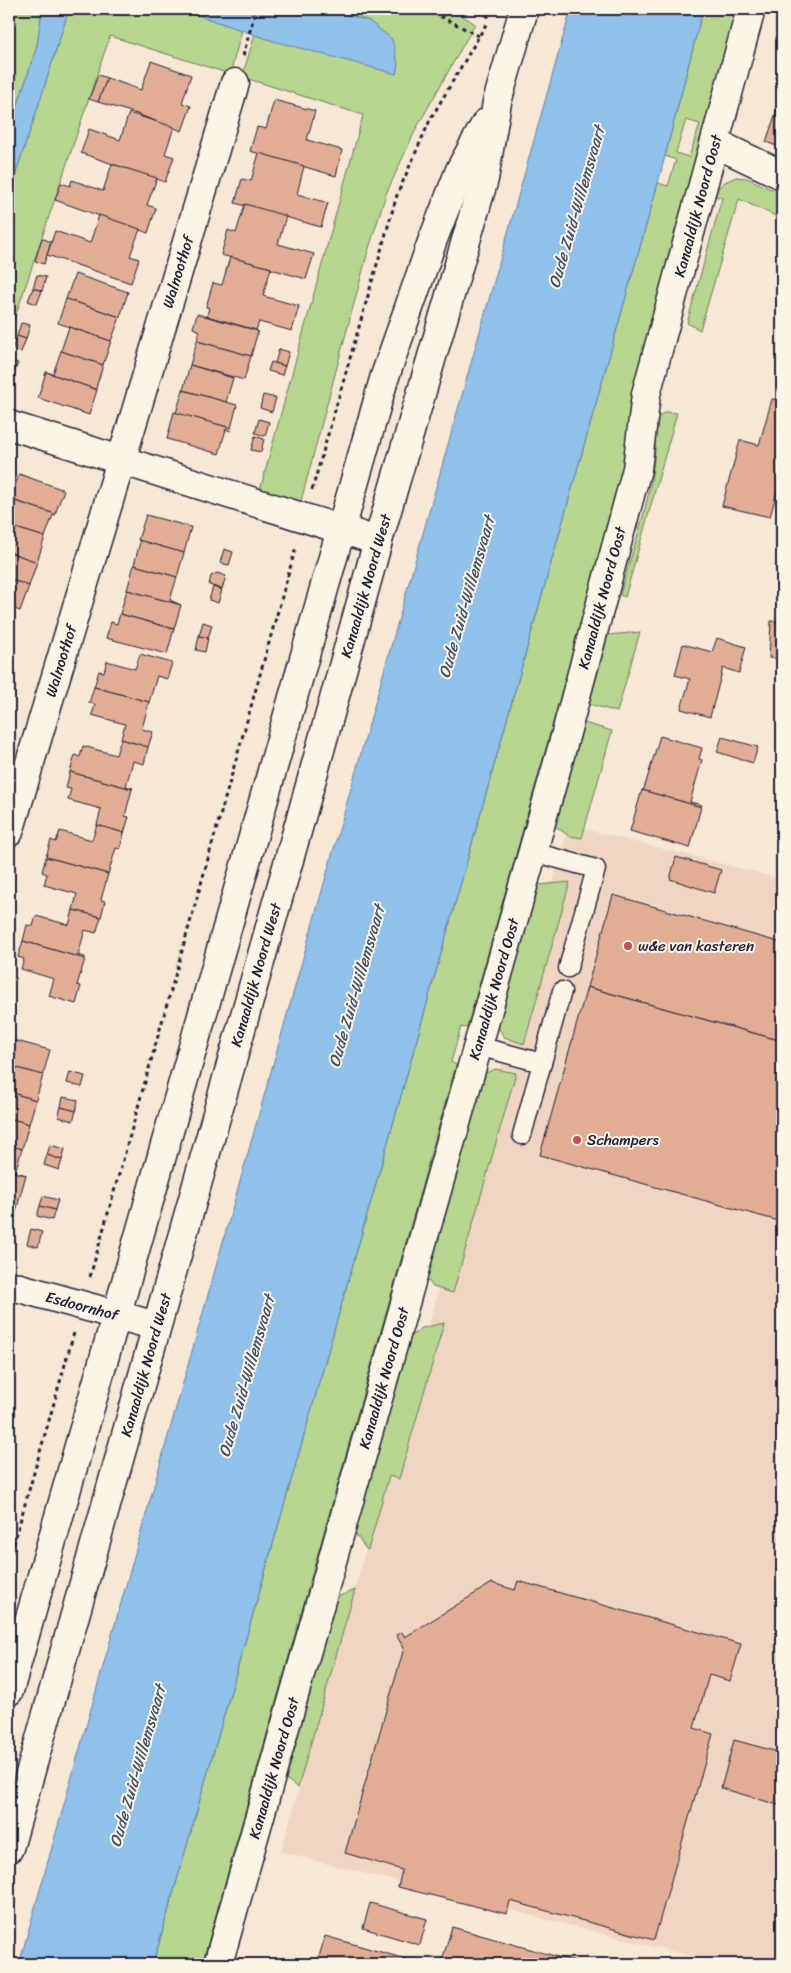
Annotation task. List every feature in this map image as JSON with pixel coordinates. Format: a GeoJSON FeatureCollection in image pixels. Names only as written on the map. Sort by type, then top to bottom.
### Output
{"type":"FeatureCollection","features":[{"type":"Feature","properties":{"kind":"main road","name":"Kanaaldijk Noord West"},"geometry":{"type":"LineString","coordinates":[[9,1848],[314,775],[378,541],[484,179],[498,102],[524,9]]}},
{"type":"Feature","properties":{"kind":"main road","name":"Kanaaldijk Noord Oost"},"geometry":{"type":"LineString","coordinates":[[218,1964],[478,1046],[637,469],[646,394],[751,9]]}},
{"type":"Feature","properties":{"kind":"main road","name":"Walnoothof"},"geometry":{"type":"LineString","coordinates":[[9,832],[235,83]]}},
{"type":"Feature","properties":{"kind":"main road","name":"Kanaaldijk Noord West"},"geometry":{"type":"LineString","coordinates":[[9,1691],[115,1314],[384,379],[432,242],[460,170],[498,102]]}},
{"type":"Feature","properties":{"kind":"main road"},"geometry":{"type":"LineString","coordinates":[[715,143],[782,175]]}},
{"type":"Feature","properties":{"kind":"main road"},"geometry":{"type":"LineString","coordinates":[[9,425],[378,541]]}},
{"type":"Feature","properties":{"kind":"main road","name":"Esdoornhof"},"geometry":{"type":"LineString","coordinates":[[9,1285],[81,1307],[115,1314],[156,1326]]}},
{"type":"Feature","properties":{"kind":"lane"},"geometry":{"type":"LineString","coordinates":[[532,852],[596,869],[568,968]]}},
{"type":"Feature","properties":{"kind":"lane"},"geometry":{"type":"LineString","coordinates":[[522,1135],[562,990]]}},
{"type":"Feature","properties":{"kind":"lane"},"geometry":{"type":"LineString","coordinates":[[478,1046],[542,1063]]}},
{"type":"Feature","properties":{"kind":"path"},"geometry":{"type":"LineString","coordinates":[[247,39],[256,9]]}},
{"type":"Feature","properties":{"kind":"path"},"geometry":{"type":"LineString","coordinates":[[426,9],[479,36]]}},
{"type":"Feature","properties":{"kind":"path"},"geometry":{"type":"LineString","coordinates":[[471,9],[490,16]]}},
{"type":"Feature","properties":{"kind":"path"},"geometry":{"type":"LineString","coordinates":[[9,1560],[397,195],[430,120],[493,9]]}},
{"type":"Feature","properties":{"kind":"shaded area"},"geometry":{"type":"Polygon","coordinates":[[[569,825],[782,879],[782,1964],[722,1964],[281,1852],[569,825]]]}},
{"type":"Feature","properties":{"kind":"green space"},"geometry":{"type":"Polygon","coordinates":[[[9,9],[42,9],[42,12],[37,46],[9,132],[9,9]]]}},
{"type":"Feature","properties":{"kind":"green space"},"geometry":{"type":"Polygon","coordinates":[[[69,9],[180,9],[242,30],[230,74],[110,36],[9,335],[9,193],[69,9]]]}},
{"type":"Feature","properties":{"kind":"green space"},"geometry":{"type":"Polygon","coordinates":[[[327,9],[453,9],[475,24],[416,129],[386,194],[367,255],[301,501],[260,490],[363,115],[242,77],[255,34],[391,71],[369,21],[327,9]]]}},
{"type":"Feature","properties":{"kind":"green space"},"geometry":{"type":"Polygon","coordinates":[[[703,9],[743,9],[632,393],[622,479],[467,1028],[461,1027],[451,1062],[456,1065],[202,1964],[179,1962],[178,1964],[153,1964],[393,1124],[658,183],[668,186],[676,160],[665,156],[703,9]],[[686,120],[676,153],[689,157],[700,124],[686,120]]]}},
{"type":"Feature","properties":{"kind":"green space"},"geometry":{"type":"Polygon","coordinates":[[[736,177],[747,178],[782,194],[782,219],[739,199],[700,330],[687,323],[722,198],[712,195],[723,183],[736,177]]]}},
{"type":"Feature","properties":{"kind":"green space"},"geometry":{"type":"Polygon","coordinates":[[[665,412],[677,413],[625,597],[620,595],[650,486],[655,442],[655,420],[665,412]]]}},
{"type":"Feature","properties":{"kind":"green space"},"geometry":{"type":"Polygon","coordinates":[[[640,632],[617,712],[589,704],[608,635],[640,632]]]}},
{"type":"Feature","properties":{"kind":"green space"},"geometry":{"type":"Polygon","coordinates":[[[584,723],[612,731],[582,838],[569,836],[555,826],[584,723]]]}},
{"type":"Feature","properties":{"kind":"green space"},"geometry":{"type":"Polygon","coordinates":[[[570,882],[524,1044],[504,1037],[498,1027],[538,885],[570,882]]]}},
{"type":"Feature","properties":{"kind":"green space"},"geometry":{"type":"Polygon","coordinates":[[[496,1069],[516,1073],[453,1293],[433,1287],[427,1279],[485,1073],[496,1069]]]}},
{"type":"Feature","properties":{"kind":"green space"},"geometry":{"type":"Polygon","coordinates":[[[444,1323],[399,1479],[389,1476],[368,1550],[355,1533],[411,1336],[422,1328],[444,1323]]]}},
{"type":"Feature","properties":{"kind":"green space"},"geometry":{"type":"Polygon","coordinates":[[[355,1590],[298,1788],[286,1779],[337,1597],[355,1590]]]}},
{"type":"Feature","properties":{"kind":"water"},"geometry":{"type":"Polygon","coordinates":[[[42,9],[69,9],[9,193],[9,132],[37,46],[42,9]]]}},
{"type":"Feature","properties":{"kind":"water"},"geometry":{"type":"Polygon","coordinates":[[[180,9],[327,9],[369,21],[392,39],[398,64],[396,74],[270,40],[180,9]]]}},
{"type":"Feature","properties":{"kind":"water","name":"Oude Zuid-Willemsvaart"},"geometry":{"type":"Polygon","coordinates":[[[571,9],[703,9],[658,183],[393,1124],[153,1964],[19,1964],[571,9]]]}},
{"type":"Feature","properties":{"kind":"building"},"geometry":{"type":"Polygon","coordinates":[[[151,61],[191,75],[182,103],[191,106],[182,131],[98,102],[107,78],[141,90],[151,61]]]}},
{"type":"Feature","properties":{"kind":"building"},"geometry":{"type":"Polygon","coordinates":[[[98,75],[107,78],[98,102],[89,99],[98,75]]]}},
{"type":"Feature","properties":{"kind":"building"},"geometry":{"type":"Polygon","coordinates":[[[782,95],[782,118],[775,115],[782,95]]]}},
{"type":"Feature","properties":{"kind":"building"},"geometry":{"type":"Polygon","coordinates":[[[274,100],[315,111],[307,140],[342,150],[336,176],[250,151],[257,127],[266,129],[274,100]]]}},
{"type":"Feature","properties":{"kind":"building"},"geometry":{"type":"Polygon","coordinates":[[[129,113],[174,127],[165,154],[174,157],[165,182],[81,153],[89,129],[120,140],[129,113]]]}},
{"type":"Feature","properties":{"kind":"building"},"geometry":{"type":"Polygon","coordinates":[[[775,115],[782,118],[782,148],[766,142],[775,115]]]}},
{"type":"Feature","properties":{"kind":"building"},"geometry":{"type":"Polygon","coordinates":[[[259,153],[304,166],[297,194],[328,203],[321,227],[235,203],[242,179],[251,181],[259,153]]]}},
{"type":"Feature","properties":{"kind":"building"},"geometry":{"type":"Polygon","coordinates":[[[112,164],[157,178],[147,205],[156,208],[148,233],[55,200],[61,183],[70,186],[72,180],[103,191],[112,164]]]}},
{"type":"Feature","properties":{"kind":"building"},"geometry":{"type":"Polygon","coordinates":[[[245,204],[286,216],[278,244],[314,254],[306,279],[221,255],[228,230],[236,233],[245,204]]]}},
{"type":"Feature","properties":{"kind":"building"},"geometry":{"type":"Polygon","coordinates":[[[99,215],[140,229],[130,256],[139,259],[131,283],[47,255],[55,231],[90,243],[99,215]]]}},
{"type":"Feature","properties":{"kind":"building"},"geometry":{"type":"Polygon","coordinates":[[[42,238],[51,242],[44,264],[35,261],[42,238]]]}},
{"type":"Feature","properties":{"kind":"building"},"geometry":{"type":"Polygon","coordinates":[[[230,257],[271,268],[263,296],[299,306],[292,331],[259,322],[256,330],[207,316],[209,308],[206,307],[213,283],[222,285],[230,257]]]}},
{"type":"Feature","properties":{"kind":"building"},"geometry":{"type":"Polygon","coordinates":[[[75,274],[128,292],[120,317],[66,299],[75,274]]]}},
{"type":"Feature","properties":{"kind":"building"},"geometry":{"type":"Polygon","coordinates":[[[37,275],[46,277],[42,291],[33,288],[37,275]]]}},
{"type":"Feature","properties":{"kind":"building"},"geometry":{"type":"Polygon","coordinates":[[[33,288],[42,291],[37,304],[28,301],[33,288]]]}},
{"type":"Feature","properties":{"kind":"building"},"geometry":{"type":"Polygon","coordinates":[[[66,299],[120,317],[111,341],[58,323],[66,299]]]}},
{"type":"Feature","properties":{"kind":"building"},"geometry":{"type":"Polygon","coordinates":[[[197,314],[258,331],[251,356],[197,341],[200,331],[193,328],[197,314]]]}},
{"type":"Feature","properties":{"kind":"building"},"geometry":{"type":"Polygon","coordinates":[[[21,323],[30,325],[26,339],[17,336],[21,323]]]}},
{"type":"Feature","properties":{"kind":"building"},"geometry":{"type":"Polygon","coordinates":[[[69,327],[111,341],[103,365],[61,351],[69,327]]]}},
{"type":"Feature","properties":{"kind":"building"},"geometry":{"type":"Polygon","coordinates":[[[17,336],[26,339],[21,352],[12,349],[17,336]]]}},
{"type":"Feature","properties":{"kind":"building"},"geometry":{"type":"Polygon","coordinates":[[[197,341],[251,356],[244,380],[190,365],[197,341]]]}},
{"type":"Feature","properties":{"kind":"building"},"geometry":{"type":"Polygon","coordinates":[[[279,349],[289,352],[285,366],[275,363],[279,349]]]}},
{"type":"Feature","properties":{"kind":"building"},"geometry":{"type":"Polygon","coordinates":[[[61,351],[103,365],[97,390],[46,372],[53,374],[61,351]]]}},
{"type":"Feature","properties":{"kind":"building"},"geometry":{"type":"Polygon","coordinates":[[[9,360],[18,363],[13,376],[9,375],[9,360]]]}},
{"type":"Feature","properties":{"kind":"building"},"geometry":{"type":"Polygon","coordinates":[[[271,362],[285,366],[282,375],[268,371],[271,362]]]}},
{"type":"Feature","properties":{"kind":"building"},"geometry":{"type":"Polygon","coordinates":[[[190,365],[233,378],[226,402],[183,390],[190,365]]]}},
{"type":"Feature","properties":{"kind":"building"},"geometry":{"type":"Polygon","coordinates":[[[46,372],[97,390],[89,415],[38,398],[46,372]]]}},
{"type":"Feature","properties":{"kind":"building"},"geometry":{"type":"Polygon","coordinates":[[[183,390],[237,405],[231,428],[176,413],[183,390]]]}},
{"type":"Feature","properties":{"kind":"building"},"geometry":{"type":"Polygon","coordinates":[[[263,395],[276,398],[272,412],[260,408],[263,395]]]}},
{"type":"Feature","properties":{"kind":"building"},"geometry":{"type":"Polygon","coordinates":[[[772,399],[782,400],[782,473],[770,517],[722,506],[740,440],[759,445],[772,399]]]}},
{"type":"Feature","properties":{"kind":"building"},"geometry":{"type":"Polygon","coordinates":[[[174,412],[231,428],[230,431],[226,429],[219,454],[167,439],[174,412]]]}},
{"type":"Feature","properties":{"kind":"building"},"geometry":{"type":"Polygon","coordinates":[[[259,419],[269,422],[265,436],[255,433],[259,419]]]}},
{"type":"Feature","properties":{"kind":"building"},"geometry":{"type":"Polygon","coordinates":[[[255,436],[264,439],[261,452],[251,450],[255,436]]]}},
{"type":"Feature","properties":{"kind":"building"},"geometry":{"type":"Polygon","coordinates":[[[19,474],[64,490],[55,514],[9,499],[19,474]]]}},
{"type":"Feature","properties":{"kind":"building"},"geometry":{"type":"Polygon","coordinates":[[[9,499],[55,514],[45,537],[9,526],[9,499]]]}},
{"type":"Feature","properties":{"kind":"building"},"geometry":{"type":"Polygon","coordinates":[[[146,515],[191,527],[184,553],[138,540],[146,515]]]}},
{"type":"Feature","properties":{"kind":"building"},"geometry":{"type":"Polygon","coordinates":[[[9,526],[45,537],[37,562],[9,552],[9,526]]]}},
{"type":"Feature","properties":{"kind":"building"},"geometry":{"type":"Polygon","coordinates":[[[138,540],[184,553],[177,577],[134,565],[140,542],[138,540]]]}},
{"type":"Feature","properties":{"kind":"building"},"geometry":{"type":"Polygon","coordinates":[[[224,549],[233,552],[229,565],[220,563],[224,549]]]}},
{"type":"Feature","properties":{"kind":"building"},"geometry":{"type":"Polygon","coordinates":[[[9,552],[37,562],[29,586],[9,579],[9,552]]]}},
{"type":"Feature","properties":{"kind":"building"},"geometry":{"type":"Polygon","coordinates":[[[134,565],[177,577],[170,600],[181,605],[127,590],[134,565]]]}},
{"type":"Feature","properties":{"kind":"building"},"geometry":{"type":"Polygon","coordinates":[[[217,573],[226,576],[222,589],[209,585],[211,576],[217,573]]]}},
{"type":"Feature","properties":{"kind":"building"},"geometry":{"type":"Polygon","coordinates":[[[9,579],[29,586],[20,611],[9,607],[9,579]]]}},
{"type":"Feature","properties":{"kind":"building"},"geometry":{"type":"Polygon","coordinates":[[[213,587],[222,590],[218,603],[209,600],[213,587]]]}},
{"type":"Feature","properties":{"kind":"building"},"geometry":{"type":"Polygon","coordinates":[[[127,590],[181,605],[174,629],[120,614],[127,590]]]}},
{"type":"Feature","properties":{"kind":"building"},"geometry":{"type":"Polygon","coordinates":[[[120,614],[174,629],[167,654],[106,638],[111,622],[117,624],[120,614]]]}},
{"type":"Feature","properties":{"kind":"building"},"geometry":{"type":"Polygon","coordinates":[[[771,621],[782,622],[782,659],[769,658],[771,621]]]}},
{"type":"Feature","properties":{"kind":"building"},"geometry":{"type":"Polygon","coordinates":[[[203,622],[212,625],[208,638],[199,636],[203,622]]]}},
{"type":"Feature","properties":{"kind":"building"},"geometry":{"type":"Polygon","coordinates":[[[199,636],[208,638],[205,652],[196,650],[199,636]]]}},
{"type":"Feature","properties":{"kind":"building"},"geometry":{"type":"Polygon","coordinates":[[[717,638],[746,647],[739,673],[723,668],[710,717],[681,709],[690,679],[675,675],[683,644],[712,652],[717,638]]]}},
{"type":"Feature","properties":{"kind":"building"},"geometry":{"type":"Polygon","coordinates":[[[140,654],[172,663],[167,679],[157,676],[149,702],[94,687],[99,671],[104,672],[107,661],[135,669],[140,654]]]}},
{"type":"Feature","properties":{"kind":"building"},"geometry":{"type":"Polygon","coordinates":[[[94,687],[149,702],[142,729],[153,732],[148,747],[121,739],[125,724],[92,715],[95,704],[89,703],[94,687]]]}},
{"type":"Feature","properties":{"kind":"building"},"geometry":{"type":"Polygon","coordinates":[[[660,736],[702,748],[699,759],[702,760],[690,802],[702,805],[701,807],[642,790],[644,789],[660,736]]]}},
{"type":"Feature","properties":{"kind":"building"},"geometry":{"type":"Polygon","coordinates":[[[722,737],[758,747],[753,763],[717,752],[722,737]]]}},
{"type":"Feature","properties":{"kind":"building"},"geometry":{"type":"Polygon","coordinates":[[[121,739],[148,747],[144,764],[133,761],[126,786],[132,789],[70,772],[75,755],[80,757],[83,746],[116,755],[121,739]]]}},
{"type":"Feature","properties":{"kind":"building"},"geometry":{"type":"Polygon","coordinates":[[[70,772],[132,789],[125,816],[129,817],[124,833],[97,825],[101,809],[68,800],[71,789],[66,788],[70,772]]]}},
{"type":"Feature","properties":{"kind":"building"},"geometry":{"type":"Polygon","coordinates":[[[642,790],[701,807],[690,848],[630,831],[642,790]]]}},
{"type":"Feature","properties":{"kind":"building"},"geometry":{"type":"Polygon","coordinates":[[[97,825],[124,833],[120,849],[116,848],[108,874],[46,857],[51,840],[56,842],[60,831],[92,840],[97,825]]]}},
{"type":"Feature","properties":{"kind":"building"},"geometry":{"type":"Polygon","coordinates":[[[46,857],[108,874],[101,900],[105,901],[101,917],[73,910],[77,894],[44,885],[47,874],[42,872],[46,857]]]}},
{"type":"Feature","properties":{"kind":"building"},"geometry":{"type":"Polygon","coordinates":[[[676,857],[721,870],[714,893],[670,879],[676,857]]]}},
{"type":"Feature","properties":{"kind":"building"},"geometry":{"type":"Polygon","coordinates":[[[613,895],[782,943],[782,1041],[587,987],[613,895]]]}},
{"type":"Feature","properties":{"kind":"building"},"geometry":{"type":"Polygon","coordinates":[[[73,910],[101,917],[96,933],[85,930],[78,955],[85,957],[85,959],[23,941],[27,925],[33,926],[36,916],[69,925],[73,910]]]}},
{"type":"Feature","properties":{"kind":"building"},"geometry":{"type":"Polygon","coordinates":[[[23,941],[85,959],[77,985],[81,986],[76,1004],[49,996],[54,979],[21,969],[24,959],[18,957],[23,941]]]}},
{"type":"Feature","properties":{"kind":"building"},"geometry":{"type":"Polygon","coordinates":[[[587,987],[782,1041],[782,1222],[540,1155],[587,987]]]}},
{"type":"Feature","properties":{"kind":"building"},"geometry":{"type":"Polygon","coordinates":[[[9,1039],[50,1050],[43,1075],[9,1066],[9,1039]]]}},
{"type":"Feature","properties":{"kind":"building"},"geometry":{"type":"Polygon","coordinates":[[[9,1066],[43,1075],[36,1100],[9,1092],[9,1066]]]}},
{"type":"Feature","properties":{"kind":"building"},"geometry":{"type":"Polygon","coordinates":[[[70,1072],[85,1076],[82,1087],[67,1083],[70,1072]]]}},
{"type":"Feature","properties":{"kind":"building"},"geometry":{"type":"Polygon","coordinates":[[[9,1092],[36,1100],[29,1124],[9,1118],[9,1092]]]}},
{"type":"Feature","properties":{"kind":"building"},"geometry":{"type":"Polygon","coordinates":[[[63,1097],[78,1100],[76,1111],[61,1107],[63,1097]]]}},
{"type":"Feature","properties":{"kind":"building"},"geometry":{"type":"Polygon","coordinates":[[[61,1107],[76,1111],[73,1121],[58,1117],[61,1107]]]}},
{"type":"Feature","properties":{"kind":"building"},"geometry":{"type":"Polygon","coordinates":[[[9,1118],[29,1124],[22,1149],[9,1145],[9,1118]]]}},
{"type":"Feature","properties":{"kind":"building"},"geometry":{"type":"Polygon","coordinates":[[[9,1145],[22,1149],[15,1172],[26,1175],[9,1171],[9,1145]]]}},
{"type":"Feature","properties":{"kind":"building"},"geometry":{"type":"Polygon","coordinates":[[[50,1145],[65,1149],[62,1160],[47,1155],[50,1145]]]}},
{"type":"Feature","properties":{"kind":"building"},"geometry":{"type":"Polygon","coordinates":[[[47,1155],[62,1160],[59,1170],[44,1165],[47,1155]]]}},
{"type":"Feature","properties":{"kind":"building"},"geometry":{"type":"Polygon","coordinates":[[[9,1171],[26,1175],[19,1200],[9,1197],[9,1171]]]}},
{"type":"Feature","properties":{"kind":"building"},"geometry":{"type":"Polygon","coordinates":[[[43,1196],[58,1200],[55,1210],[40,1206],[43,1196]]]}},
{"type":"Feature","properties":{"kind":"building"},"geometry":{"type":"Polygon","coordinates":[[[9,1197],[19,1200],[13,1224],[9,1223],[9,1197]]]}},
{"type":"Feature","properties":{"kind":"building"},"geometry":{"type":"Polygon","coordinates":[[[40,1206],[55,1210],[52,1220],[37,1216],[40,1206]]]}},
{"type":"Feature","properties":{"kind":"building"},"geometry":{"type":"Polygon","coordinates":[[[31,1229],[42,1232],[38,1247],[27,1244],[31,1229]]]}},
{"type":"Feature","properties":{"kind":"building"},"geometry":{"type":"Polygon","coordinates":[[[518,1581],[741,1644],[730,1681],[709,1675],[694,1728],[713,1734],[654,1940],[510,1901],[507,1914],[398,1887],[402,1870],[345,1853],[404,1648],[396,1635],[402,1632],[405,1637],[492,1583],[515,1590],[518,1581]]]}},
{"type":"Feature","properties":{"kind":"building"},"geometry":{"type":"Polygon","coordinates":[[[734,1740],[782,1753],[782,1806],[721,1788],[734,1740]]]}},
{"type":"Feature","properties":{"kind":"building"},"geometry":{"type":"Polygon","coordinates":[[[370,1903],[427,1919],[420,1945],[363,1928],[370,1903]]]}},
{"type":"Feature","properties":{"kind":"building"},"geometry":{"type":"Polygon","coordinates":[[[452,1927],[583,1964],[441,1964],[452,1927]]]}},
{"type":"Feature","properties":{"kind":"building"},"geometry":{"type":"Polygon","coordinates":[[[325,1936],[423,1964],[317,1964],[325,1936]]]}},
{"type":"Feature","properties":{"kind":"place","name":"w&e van kasteren"},"geometry":{"type":"Point","coordinates":[628,946]}},
{"type":"Feature","properties":{"kind":"place","name":"Schampers"},"geometry":{"type":"Point","coordinates":[577,1140]}}]}
